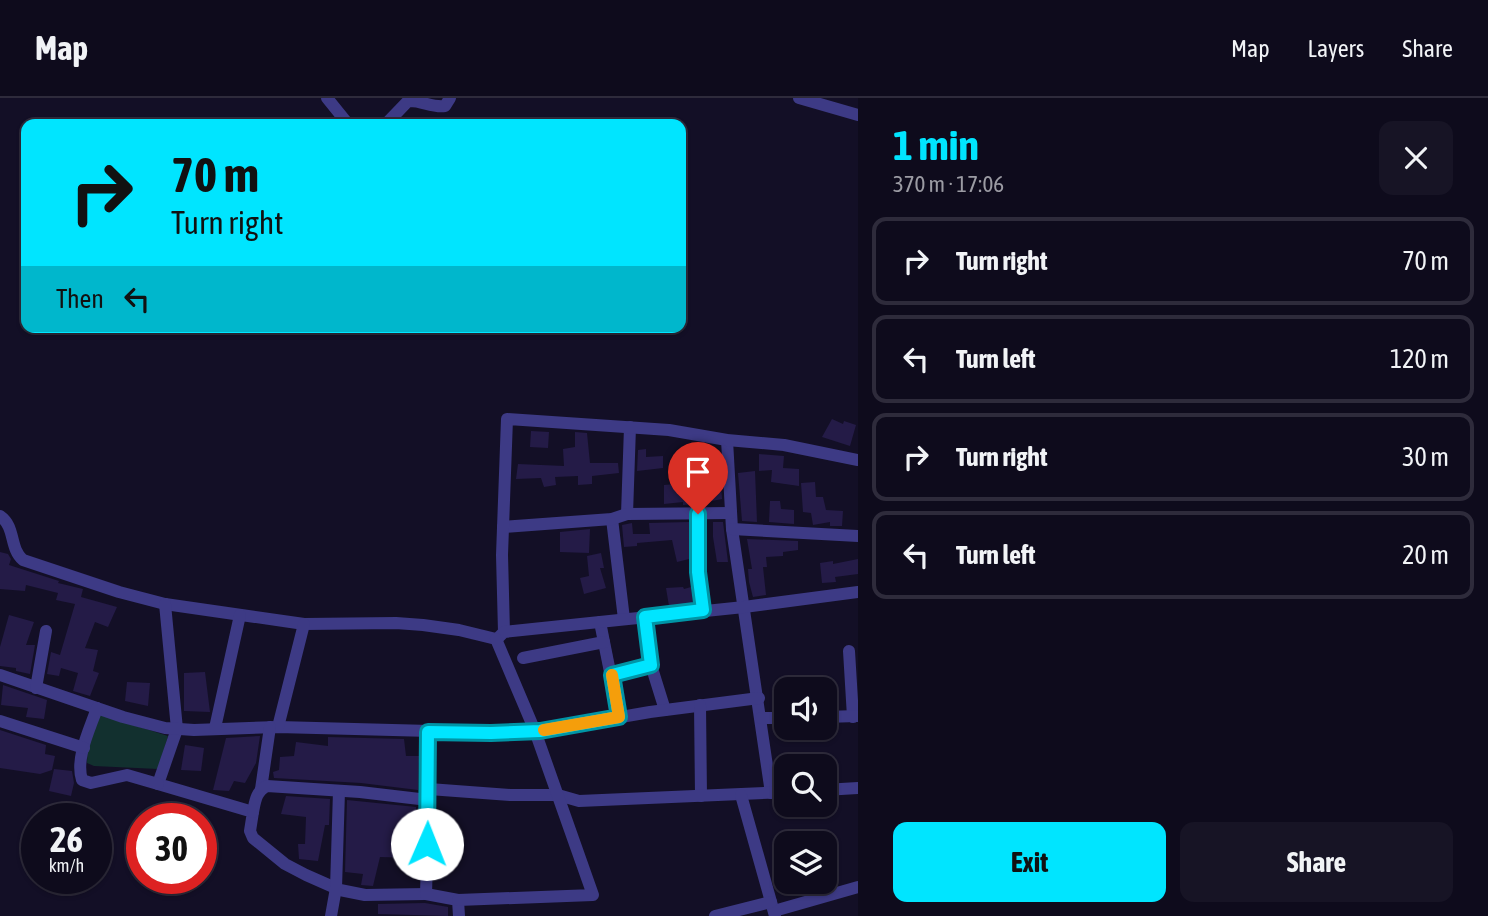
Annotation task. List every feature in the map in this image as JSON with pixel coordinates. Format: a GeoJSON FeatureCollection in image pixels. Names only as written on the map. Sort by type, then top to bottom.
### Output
{"type":"FeatureCollection","features":[{"type":"Feature","properties":{"kind":"street"},"geometry":{"type":"LineString","coordinates":[[327,98],[344,119]]}},
{"type":"Feature","properties":{"kind":"street"},"geometry":{"type":"LineString","coordinates":[[391,119],[408,101],[416,100],[438,107],[445,106],[450,98]]}},
{"type":"Feature","properties":{"kind":"street"},"geometry":{"type":"LineString","coordinates":[[799,98],[858,115]]}},
{"type":"Feature","properties":{"kind":"street"},"geometry":{"type":"LineString","coordinates":[[304,624],[253,812],[250,831],[253,838],[285,864],[336,888],[374,896],[426,894],[458,900],[593,895],[500,636],[507,419],[669,430],[727,440],[784,445],[858,460]]}},
{"type":"Feature","properties":{"kind":"street"},"geometry":{"type":"LineString","coordinates":[[626,514],[629,427]]}},
{"type":"Feature","properties":{"kind":"street"},"geometry":{"type":"LineString","coordinates":[[727,440],[732,529],[771,793]]}},
{"type":"Feature","properties":{"kind":"street"},"geometry":{"type":"LineString","coordinates":[[503,527],[612,519],[626,514],[731,513]]}},
{"type":"Feature","properties":{"kind":"street"},"geometry":{"type":"LineString","coordinates":[[698,514],[698,572],[703,610]]}},
{"type":"Feature","properties":{"kind":"street"},"geometry":{"type":"LineString","coordinates":[[0,516],[10,527],[16,553],[28,563],[141,599],[304,624],[396,623],[500,636],[858,592]]}},
{"type":"Feature","properties":{"kind":"street"},"geometry":{"type":"LineString","coordinates":[[612,519],[624,619]]}},
{"type":"Feature","properties":{"kind":"street"},"geometry":{"type":"LineString","coordinates":[[732,529],[858,536]]}},
{"type":"Feature","properties":{"kind":"street"},"geometry":{"type":"LineString","coordinates":[[158,783],[177,729],[165,604]]}},
{"type":"Feature","properties":{"kind":"street"},"geometry":{"type":"LineString","coordinates":[[215,728],[240,615]]}},
{"type":"Feature","properties":{"kind":"street"},"geometry":{"type":"LineString","coordinates":[[645,617],[651,665],[665,710]]}},
{"type":"Feature","properties":{"kind":"street"},"geometry":{"type":"LineString","coordinates":[[600,622],[619,717]]}},
{"type":"Feature","properties":{"kind":"street"},"geometry":{"type":"LineString","coordinates":[[36,688],[46,631]]}},
{"type":"Feature","properties":{"kind":"street"},"geometry":{"type":"LineString","coordinates":[[523,658],[604,642]]}},
{"type":"Feature","properties":{"kind":"street"},"geometry":{"type":"LineString","coordinates":[[837,717],[855,717],[849,651]]}},
{"type":"Feature","properties":{"kind":"street"},"geometry":{"type":"LineString","coordinates":[[612,675],[651,665]]}},
{"type":"Feature","properties":{"kind":"street"},"geometry":{"type":"LineString","coordinates":[[0,675],[145,723],[177,729],[274,727],[491,733],[535,731],[759,698]]}},
{"type":"Feature","properties":{"kind":"street"},"geometry":{"type":"LineString","coordinates":[[700,705],[701,796]]}},
{"type":"Feature","properties":{"kind":"street"},"geometry":{"type":"LineString","coordinates":[[97,708],[80,770],[85,782],[127,775],[253,812]]}},
{"type":"Feature","properties":{"kind":"street"},"geometry":{"type":"LineString","coordinates":[[761,719],[774,718]]}},
{"type":"Feature","properties":{"kind":"street"},"geometry":{"type":"LineString","coordinates":[[0,721],[84,748]]}},
{"type":"Feature","properties":{"kind":"street"},"geometry":{"type":"LineString","coordinates":[[426,894],[428,732]]}},
{"type":"Feature","properties":{"kind":"street"},"geometry":{"type":"LineString","coordinates":[[261,789],[270,786],[429,794],[558,795],[579,801],[774,793]]}},
{"type":"Feature","properties":{"kind":"street"},"geometry":{"type":"LineString","coordinates":[[837,789],[858,788]]}},
{"type":"Feature","properties":{"kind":"street"},"geometry":{"type":"LineString","coordinates":[[331,916],[336,888],[340,791]]}},
{"type":"Feature","properties":{"kind":"street"},"geometry":{"type":"LineString","coordinates":[[741,794],[773,910]]}},
{"type":"Feature","properties":{"kind":"street"},"geometry":{"type":"LineString","coordinates":[[715,916],[773,910],[858,887]]}},
{"type":"Feature","properties":{"kind":"street"},"geometry":{"type":"LineString","coordinates":[[458,900],[459,916]]}},
{"type":"Feature","properties":{"kind":"green space"},"geometry":{"type":"Polygon","coordinates":[[[99,714],[168,736],[158,769],[94,766],[87,763],[88,741],[99,714]]]}},
{"type":"Feature","properties":{"kind":"building"},"geometry":{"type":"Polygon","coordinates":[[[832,419],[843,424],[844,421],[856,425],[850,446],[822,437],[832,419]]]}},
{"type":"Feature","properties":{"kind":"building"},"geometry":{"type":"Polygon","coordinates":[[[531,431],[549,432],[548,448],[530,447],[531,431]]]}},
{"type":"Feature","properties":{"kind":"building"},"geometry":{"type":"Polygon","coordinates":[[[575,432],[587,433],[590,463],[618,463],[619,473],[592,476],[592,484],[578,485],[578,476],[555,477],[556,485],[544,487],[541,478],[516,479],[518,464],[564,466],[563,449],[575,447],[575,432]]]}},
{"type":"Feature","properties":{"kind":"building"},"geometry":{"type":"Polygon","coordinates":[[[646,449],[646,457],[663,456],[663,468],[637,471],[638,450],[646,449]]]}},
{"type":"Feature","properties":{"kind":"building"},"geometry":{"type":"Polygon","coordinates":[[[759,454],[784,456],[783,468],[799,469],[799,486],[771,482],[772,470],[759,471],[759,454]]]}},
{"type":"Feature","properties":{"kind":"building"},"geometry":{"type":"Polygon","coordinates":[[[720,470],[722,499],[707,502],[703,472],[720,470]]]}},
{"type":"Feature","properties":{"kind":"building"},"geometry":{"type":"Polygon","coordinates":[[[755,471],[757,522],[742,521],[738,473],[755,471]]]}},
{"type":"Feature","properties":{"kind":"building"},"geometry":{"type":"Polygon","coordinates":[[[815,482],[816,497],[823,497],[826,510],[843,511],[842,526],[830,526],[830,522],[813,525],[811,513],[803,512],[801,483],[815,482]]]}},
{"type":"Feature","properties":{"kind":"building"},"geometry":{"type":"Polygon","coordinates":[[[675,484],[675,489],[694,487],[694,504],[664,504],[664,485],[675,484]]]}},
{"type":"Feature","properties":{"kind":"building"},"geometry":{"type":"Polygon","coordinates":[[[770,501],[780,501],[781,509],[794,510],[794,524],[769,522],[770,501]]]}},
{"type":"Feature","properties":{"kind":"building"},"geometry":{"type":"Polygon","coordinates":[[[689,522],[689,559],[677,562],[672,540],[624,547],[622,525],[632,523],[633,534],[650,534],[649,523],[689,522]]]}},
{"type":"Feature","properties":{"kind":"building"},"geometry":{"type":"Polygon","coordinates":[[[713,522],[723,522],[728,562],[717,562],[713,522]]]}},
{"type":"Feature","properties":{"kind":"building"},"geometry":{"type":"Polygon","coordinates":[[[590,529],[589,553],[560,552],[560,532],[590,529]]]}},
{"type":"Feature","properties":{"kind":"building"},"geometry":{"type":"Polygon","coordinates":[[[747,539],[798,541],[798,550],[783,552],[783,556],[766,557],[767,567],[763,567],[766,595],[753,597],[749,582],[748,569],[752,569],[747,539]]]}},
{"type":"Feature","properties":{"kind":"building"},"geometry":{"type":"Polygon","coordinates":[[[0,552],[8,554],[11,559],[9,565],[83,589],[81,597],[117,607],[108,627],[95,622],[85,648],[98,650],[93,671],[99,673],[90,696],[73,691],[78,673],[61,668],[59,676],[47,674],[51,652],[60,655],[75,604],[56,600],[58,593],[26,585],[25,591],[0,589],[0,552]]]}},
{"type":"Feature","properties":{"kind":"building"},"geometry":{"type":"Polygon","coordinates":[[[601,553],[604,568],[600,568],[606,588],[584,594],[580,578],[589,576],[587,556],[601,553]]]}},
{"type":"Feature","properties":{"kind":"building"},"geometry":{"type":"Polygon","coordinates":[[[858,559],[858,574],[835,577],[836,582],[822,583],[820,563],[833,561],[833,564],[858,559]]]}},
{"type":"Feature","properties":{"kind":"building"},"geometry":{"type":"Polygon","coordinates":[[[691,587],[693,603],[669,606],[666,588],[691,587]]]}},
{"type":"Feature","properties":{"kind":"building"},"geometry":{"type":"Polygon","coordinates":[[[9,615],[34,622],[26,645],[35,645],[30,674],[16,671],[16,668],[0,666],[0,647],[9,615]]]}},
{"type":"Feature","properties":{"kind":"building"},"geometry":{"type":"Polygon","coordinates":[[[205,672],[210,712],[184,711],[184,673],[205,672]]]}},
{"type":"Feature","properties":{"kind":"building"},"geometry":{"type":"Polygon","coordinates":[[[127,682],[150,683],[148,706],[125,701],[127,682]]]}},
{"type":"Feature","properties":{"kind":"building"},"geometry":{"type":"Polygon","coordinates":[[[3,685],[47,700],[44,719],[26,717],[28,708],[1,705],[3,685]]]}},
{"type":"Feature","properties":{"kind":"building"},"geometry":{"type":"Polygon","coordinates":[[[0,730],[46,745],[45,754],[55,756],[52,770],[40,774],[0,768],[0,730]]]}},
{"type":"Feature","properties":{"kind":"building"},"geometry":{"type":"Polygon","coordinates":[[[260,736],[256,763],[245,783],[234,781],[229,791],[213,790],[226,738],[260,736]]]}},
{"type":"Feature","properties":{"kind":"building"},"geometry":{"type":"Polygon","coordinates":[[[328,737],[404,739],[406,756],[419,756],[418,790],[361,783],[274,778],[273,772],[279,770],[280,757],[294,756],[296,742],[328,746],[328,737]]]}},
{"type":"Feature","properties":{"kind":"building"},"geometry":{"type":"Polygon","coordinates":[[[185,745],[204,748],[201,771],[181,770],[185,745]]]}},
{"type":"Feature","properties":{"kind":"building"},"geometry":{"type":"Polygon","coordinates":[[[54,769],[72,771],[74,783],[71,796],[49,791],[54,769]]]}},
{"type":"Feature","properties":{"kind":"building"},"geometry":{"type":"Polygon","coordinates":[[[286,796],[330,799],[329,825],[325,825],[318,861],[299,859],[298,844],[305,844],[306,817],[281,814],[286,796]]]}},
{"type":"Feature","properties":{"kind":"building"},"geometry":{"type":"Polygon","coordinates":[[[347,800],[416,807],[416,858],[380,857],[373,886],[361,885],[363,874],[345,872],[347,800]]]}},
{"type":"Feature","properties":{"kind":"building"},"geometry":{"type":"Polygon","coordinates":[[[425,903],[448,907],[448,916],[378,914],[378,904],[425,903]]]}},
{"type":"Feature","properties":{"kind":"slow traffic"},"geometry":{"type":"LineString","coordinates":[[544,730],[619,717],[612,675]]}},
{"type":"Feature","properties":{"kind":"route"},"geometry":{"type":"LineString","coordinates":[[427,844],[428,732],[540,731],[619,717],[612,675],[651,665],[645,617],[703,610],[698,572],[698,514]]}}]}
